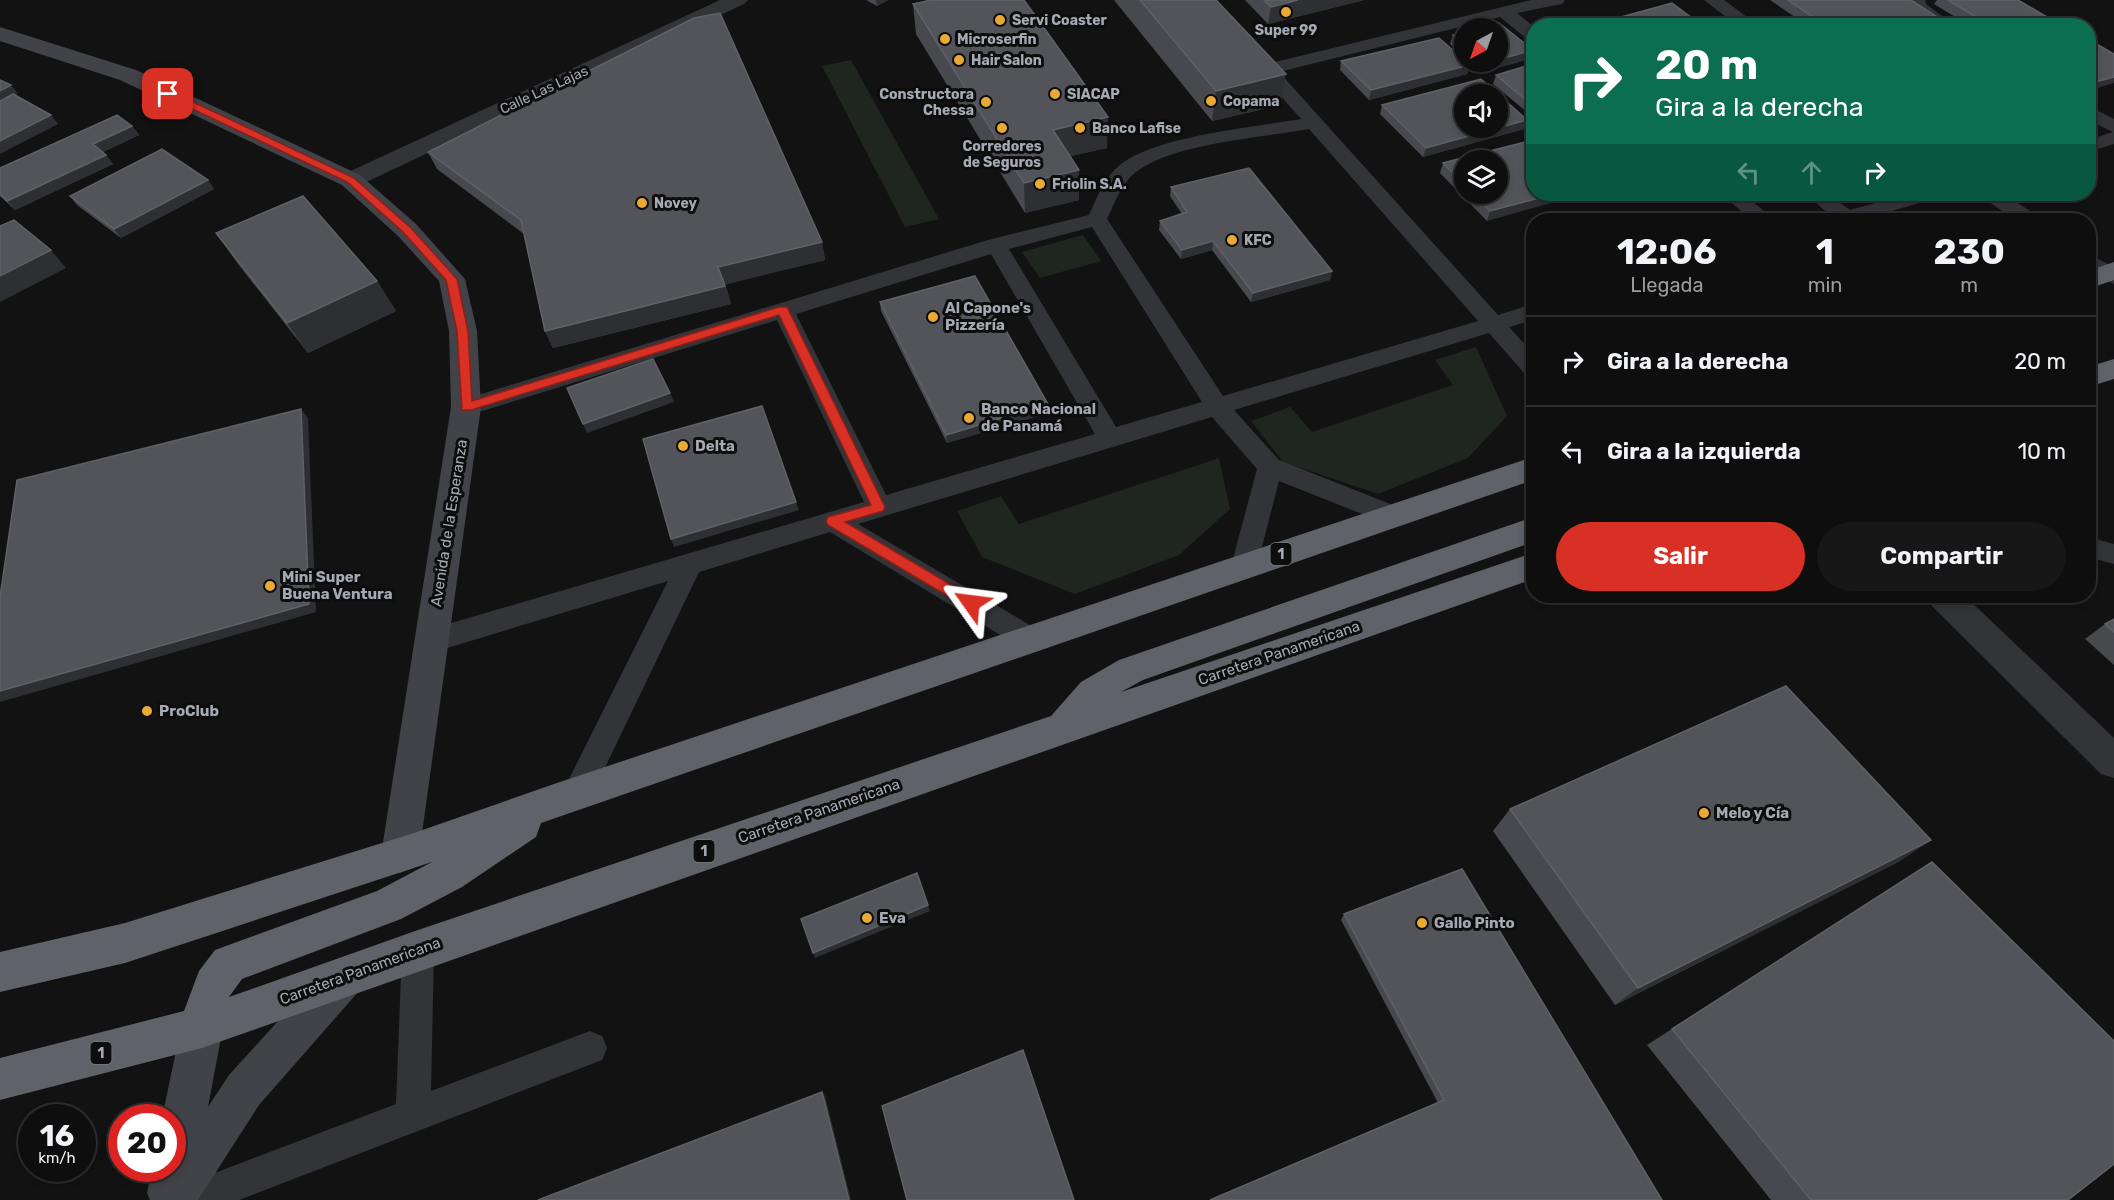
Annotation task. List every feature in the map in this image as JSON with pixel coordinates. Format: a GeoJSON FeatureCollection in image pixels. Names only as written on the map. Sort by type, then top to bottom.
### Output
{"type":"FeatureCollection","features":[{"type":"Feature","properties":{"kind":"highway"},"geometry":{"type":"LineString","coordinates":[[2096,375],[2114,369]]}},
{"type":"Feature","properties":{"kind":"highway","name":"1"},"geometry":{"type":"LineString","coordinates":[[0,972],[125,943],[400,855],[1526,470]]}},
{"type":"Feature","properties":{"kind":"highway"},"geometry":{"type":"LineString","coordinates":[[1064,726],[1090,693],[1131,670],[1526,531]]}},
{"type":"Feature","properties":{"kind":"highway","name":"Carretera Panamericana"},"geometry":{"type":"LineString","coordinates":[[0,1079],[202,1027],[1064,726],[1526,568]]}},
{"type":"Feature","properties":{"kind":"highway"},"geometry":{"type":"LineString","coordinates":[[202,1027],[210,990],[215,980],[229,964],[387,906],[493,846],[567,797]]}},
{"type":"Feature","properties":{"kind":"street","name":"Calle Las Lajas"},"geometry":{"type":"LineString","coordinates":[[351,180],[736,0]]}},
{"type":"Feature","properties":{"kind":"street","name":"Avenida de la Esperanza"},"geometry":{"type":"LineString","coordinates":[[0,34],[128,75],[351,180],[407,230],[452,279],[463,331],[466,407],[400,855]]}},
{"type":"Feature","properties":{"kind":"street"},"geometry":{"type":"LineString","coordinates":[[1951,603],[2114,762]]}},
{"type":"Feature","properties":{"kind":"street"},"geometry":{"type":"LineString","coordinates":[[172,1200],[244,1090],[345,977]]}},
{"type":"Feature","properties":{"kind":"street"},"geometry":{"type":"LineString","coordinates":[[167,1200],[202,1027]]}},
{"type":"Feature","properties":{"kind":"lane"},"geometry":{"type":"LineString","coordinates":[[1266,70],[1556,0]]}},
{"type":"Feature","properties":{"kind":"lane"},"geometry":{"type":"LineString","coordinates":[[1713,0],[1739,18]]}},
{"type":"Feature","properties":{"kind":"lane"},"geometry":{"type":"LineString","coordinates":[[1916,0],[1920,8],[1935,18]]}},
{"type":"Feature","properties":{"kind":"lane"},"geometry":{"type":"LineString","coordinates":[[1503,11],[1526,29]]}},
{"type":"Feature","properties":{"kind":"lane"},"geometry":{"type":"LineString","coordinates":[[1251,52],[1526,360]]}},
{"type":"Feature","properties":{"kind":"lane"},"geometry":{"type":"LineString","coordinates":[[2096,117],[2114,127]]}},
{"type":"Feature","properties":{"kind":"lane"},"geometry":{"type":"LineString","coordinates":[[1097,219],[1113,183],[1130,165],[1172,148],[1313,123]]}},
{"type":"Feature","properties":{"kind":"lane"},"geometry":{"type":"LineString","coordinates":[[2096,144],[2114,138]]}},
{"type":"Feature","properties":{"kind":"lane"},"geometry":{"type":"LineString","coordinates":[[1740,201],[1756,213]]}},
{"type":"Feature","properties":{"kind":"lane"},"geometry":{"type":"LineString","coordinates":[[1824,201],[1837,213]]}},
{"type":"Feature","properties":{"kind":"lane"},"geometry":{"type":"LineString","coordinates":[[1864,213],[1905,201]]}},
{"type":"Feature","properties":{"kind":"lane"},"geometry":{"type":"LineString","coordinates":[[2001,201],[2019,213]]}},
{"type":"Feature","properties":{"kind":"lane"},"geometry":{"type":"LineString","coordinates":[[466,407],[996,244],[1097,219]]}},
{"type":"Feature","properties":{"kind":"lane"},"geometry":{"type":"LineString","coordinates":[[1097,219],[1217,406],[1270,468],[1394,516]]}},
{"type":"Feature","properties":{"kind":"lane"},"geometry":{"type":"LineString","coordinates":[[996,244],[1110,438]]}},
{"type":"Feature","properties":{"kind":"lane"},"geometry":{"type":"LineString","coordinates":[[783,310],[879,507]]}},
{"type":"Feature","properties":{"kind":"lane"},"geometry":{"type":"LineString","coordinates":[[431,641],[1526,314]]}},
{"type":"Feature","properties":{"kind":"lane"},"geometry":{"type":"LineString","coordinates":[[1244,566],[1270,468]]}},
{"type":"Feature","properties":{"kind":"lane"},"geometry":{"type":"LineString","coordinates":[[833,521],[1030,639]]}},
{"type":"Feature","properties":{"kind":"lane"},"geometry":{"type":"LineString","coordinates":[[2096,549],[2114,554]]}},
{"type":"Feature","properties":{"kind":"lane"},"geometry":{"type":"LineString","coordinates":[[567,797],[688,565]]}},
{"type":"Feature","properties":{"kind":"lane"},"geometry":{"type":"LineString","coordinates":[[413,1116],[418,950]]}},
{"type":"Feature","properties":{"kind":"lane"},"geometry":{"type":"LineString","coordinates":[[191,1200],[590,1048]]}},
{"type":"Feature","properties":{"kind":"shaded area"},"geometry":{"type":"Polygon","coordinates":[[[851,60],[939,219],[905,227],[822,66],[851,60]]]}},
{"type":"Feature","properties":{"kind":"shaded area"},"geometry":{"type":"Polygon","coordinates":[[[1083,235],[1101,261],[1040,278],[1022,252],[1083,235]]]}},
{"type":"Feature","properties":{"kind":"shaded area"},"geometry":{"type":"Polygon","coordinates":[[[1476,347],[1507,416],[1468,458],[1378,494],[1283,462],[1251,421],[1290,407],[1312,432],[1453,385],[1435,360],[1476,347]]]}},
{"type":"Feature","properties":{"kind":"shaded area"},"geometry":{"type":"Polygon","coordinates":[[[1219,458],[1230,509],[1179,555],[1075,594],[982,557],[957,511],[1001,496],[1019,524],[1219,458]]]}},
{"type":"Feature","properties":{"kind":"building"},"geometry":{"type":"Polygon","coordinates":[[[931,0],[1024,0],[1108,117],[1053,130],[1079,170],[1024,183],[913,4],[931,0]]]}},
{"type":"Feature","properties":{"kind":"building"},"geometry":{"type":"Polygon","coordinates":[[[1140,0],[1216,0],[1286,74],[1216,91],[1140,0]]]}},
{"type":"Feature","properties":{"kind":"building"},"geometry":{"type":"Polygon","coordinates":[[[1264,0],[1298,0],[1271,7],[1264,0]]]}},
{"type":"Feature","properties":{"kind":"building"},"geometry":{"type":"Polygon","coordinates":[[[1788,0],[1911,0],[1939,18],[1814,18],[1788,0]]]}},
{"type":"Feature","properties":{"kind":"building"},"geometry":{"type":"Polygon","coordinates":[[[1948,0],[2018,0],[2049,18],[1978,18],[1948,0]]]}},
{"type":"Feature","properties":{"kind":"building"},"geometry":{"type":"Polygon","coordinates":[[[1672,3],[1692,18],[1617,18],[1672,3]]]}},
{"type":"Feature","properties":{"kind":"building","name":"Novey"},"geometry":{"type":"Polygon","coordinates":[[[720,13],[822,242],[718,267],[725,286],[545,331],[521,220],[428,152],[694,18],[720,13]]]}},
{"type":"Feature","properties":{"kind":"building"},"geometry":{"type":"Polygon","coordinates":[[[1508,30],[1526,44],[1526,52],[1508,57],[1508,30]]]}},
{"type":"Feature","properties":{"kind":"building"},"geometry":{"type":"Polygon","coordinates":[[[1439,38],[1454,51],[1454,69],[1371,90],[1341,61],[1439,38]]]}},
{"type":"Feature","properties":{"kind":"building"},"geometry":{"type":"Polygon","coordinates":[[[2096,44],[2114,54],[2114,77],[2096,82],[2096,44]]]}},
{"type":"Feature","properties":{"kind":"building"},"geometry":{"type":"Polygon","coordinates":[[[1526,66],[1526,100],[1496,75],[1526,66]]]}},
{"type":"Feature","properties":{"kind":"building"},"geometry":{"type":"Polygon","coordinates":[[[1481,79],[1487,84],[1462,84],[1481,79]]]}},
{"type":"Feature","properties":{"kind":"building"},"geometry":{"type":"Polygon","coordinates":[[[0,80],[11,85],[0,91],[0,80]]]}},
{"type":"Feature","properties":{"kind":"building"},"geometry":{"type":"Polygon","coordinates":[[[1454,86],[1454,138],[1462,138],[1426,148],[1382,105],[1454,86]]]}},
{"type":"Feature","properties":{"kind":"building"},"geometry":{"type":"Polygon","coordinates":[[[13,94],[51,115],[0,141],[0,101],[13,94]]]}},
{"type":"Feature","properties":{"kind":"building"},"geometry":{"type":"Polygon","coordinates":[[[1508,103],[1526,119],[1508,125],[1508,103]]]}},
{"type":"Feature","properties":{"kind":"building"},"geometry":{"type":"Polygon","coordinates":[[[117,115],[132,126],[93,144],[106,155],[7,201],[0,194],[0,168],[117,115]]]}},
{"type":"Feature","properties":{"kind":"building"},"geometry":{"type":"Polygon","coordinates":[[[1526,142],[1528,201],[1490,211],[1483,204],[1508,204],[1508,150],[1494,150],[1526,142]]]}},
{"type":"Feature","properties":{"kind":"building"},"geometry":{"type":"Polygon","coordinates":[[[162,149],[208,180],[114,229],[70,196],[162,149]]]}},
{"type":"Feature","properties":{"kind":"building"},"geometry":{"type":"Polygon","coordinates":[[[1454,160],[1454,175],[1443,163],[1454,160]]]}},
{"type":"Feature","properties":{"kind":"building","name":"KFC"},"geometry":{"type":"Polygon","coordinates":[[[1249,168],[1332,271],[1253,293],[1213,241],[1182,250],[1160,221],[1187,212],[1171,187],[1249,168]]]}},
{"type":"Feature","properties":{"kind":"building"},"geometry":{"type":"Polygon","coordinates":[[[303,196],[377,281],[287,323],[216,233],[303,196]]]}},
{"type":"Feature","properties":{"kind":"building"},"geometry":{"type":"Polygon","coordinates":[[[14,220],[51,250],[0,276],[0,226],[14,220]]]}},
{"type":"Feature","properties":{"kind":"building"},"geometry":{"type":"Polygon","coordinates":[[[975,276],[1048,404],[946,435],[880,302],[975,276]]]}},
{"type":"Feature","properties":{"kind":"building"},"geometry":{"type":"Polygon","coordinates":[[[653,359],[670,393],[583,424],[567,388],[653,359]]]}},
{"type":"Feature","properties":{"kind":"building"},"geometry":{"type":"Polygon","coordinates":[[[762,406],[796,502],[671,539],[643,439],[762,406]]]}},
{"type":"Feature","properties":{"kind":"building"},"geometry":{"type":"Polygon","coordinates":[[[301,409],[309,604],[0,691],[0,597],[17,480],[301,409]]]}},
{"type":"Feature","properties":{"kind":"building"},"geometry":{"type":"Polygon","coordinates":[[[2114,619],[2114,632],[2105,624],[2114,619]]]}},
{"type":"Feature","properties":{"kind":"building"},"geometry":{"type":"Polygon","coordinates":[[[1786,686],[1931,840],[1638,988],[1510,809],[1786,686]]]}},
{"type":"Feature","properties":{"kind":"building"},"geometry":{"type":"Polygon","coordinates":[[[1932,862],[2114,1041],[2114,1164],[2068,1200],[1811,1200],[1672,1029],[1932,862]]]}},
{"type":"Feature","properties":{"kind":"building"},"geometry":{"type":"Polygon","coordinates":[[[1462,869],[1662,1200],[1210,1200],[1444,1100],[1344,914],[1462,869]]]}},
{"type":"Feature","properties":{"kind":"building","name":"Eva"},"geometry":{"type":"Polygon","coordinates":[[[917,873],[928,905],[813,953],[801,919],[917,873]]]}},
{"type":"Feature","properties":{"kind":"building"},"geometry":{"type":"Polygon","coordinates":[[[1023,1050],[1074,1200],[907,1200],[882,1106],[1023,1050]]]}},
{"type":"Feature","properties":{"kind":"building"},"geometry":{"type":"Polygon","coordinates":[[[822,1092],[849,1200],[538,1200],[822,1092]]]}},
{"type":"Feature","properties":{"kind":"place","name":"Super 99"},"geometry":{"type":"Point","coordinates":[1286,12]}},
{"type":"Feature","properties":{"kind":"place","name":"Servi Coaster"},"geometry":{"type":"Point","coordinates":[1000,20]}},
{"type":"Feature","properties":{"kind":"place","name":"Microserfin"},"geometry":{"type":"Point","coordinates":[945,39]}},
{"type":"Feature","properties":{"kind":"place","name":"Hair Salon"},"geometry":{"type":"Point","coordinates":[959,60]}},
{"type":"Feature","properties":{"kind":"place","name":"SIACAP"},"geometry":{"type":"Point","coordinates":[1055,94]}},
{"type":"Feature","properties":{"kind":"place","name":"Copama"},"geometry":{"type":"Point","coordinates":[1211,101]}},
{"type":"Feature","properties":{"kind":"place","name":"Constructora Chessa"},"geometry":{"type":"Point","coordinates":[986,102]}},
{"type":"Feature","properties":{"kind":"place","name":"Corredores de Seguros"},"geometry":{"type":"Point","coordinates":[1002,128]}},
{"type":"Feature","properties":{"kind":"place","name":"Banco Lafise"},"geometry":{"type":"Point","coordinates":[1080,128]}},
{"type":"Feature","properties":{"kind":"place","name":"Friolin S.A."},"geometry":{"type":"Point","coordinates":[1040,184]}},
{"type":"Feature","properties":{"kind":"place","name":"Novey"},"geometry":{"type":"Point","coordinates":[642,203]}},
{"type":"Feature","properties":{"kind":"place","name":"KFC"},"geometry":{"type":"Point","coordinates":[1232,240]}},
{"type":"Feature","properties":{"kind":"place","name":"Al Capone's Pizzería"},"geometry":{"type":"Point","coordinates":[933,317]}},
{"type":"Feature","properties":{"kind":"place","name":"Banco Nacional de Panamá"},"geometry":{"type":"Point","coordinates":[969,418]}},
{"type":"Feature","properties":{"kind":"place","name":"Delta"},"geometry":{"type":"Point","coordinates":[683,446]}},
{"type":"Feature","properties":{"kind":"place","name":"Mini Super Buena Ventura"},"geometry":{"type":"Point","coordinates":[270,586]}},
{"type":"Feature","properties":{"kind":"place","name":"ProClub"},"geometry":{"type":"Point","coordinates":[147,711]}},
{"type":"Feature","properties":{"kind":"place","name":"Melo y Cía"},"geometry":{"type":"Point","coordinates":[1704,813]}},
{"type":"Feature","properties":{"kind":"place","name":"Eva"},"geometry":{"type":"Point","coordinates":[867,918]}},
{"type":"Feature","properties":{"kind":"place","name":"Gallo Pinto"},"geometry":{"type":"Point","coordinates":[1422,923]}},
{"type":"Feature","properties":{"kind":"route"},"geometry":{"type":"LineString","coordinates":[[168,94],[351,180],[407,230],[452,279],[463,331],[466,407],[783,310],[879,507],[833,521],[971,603]]}}]}
